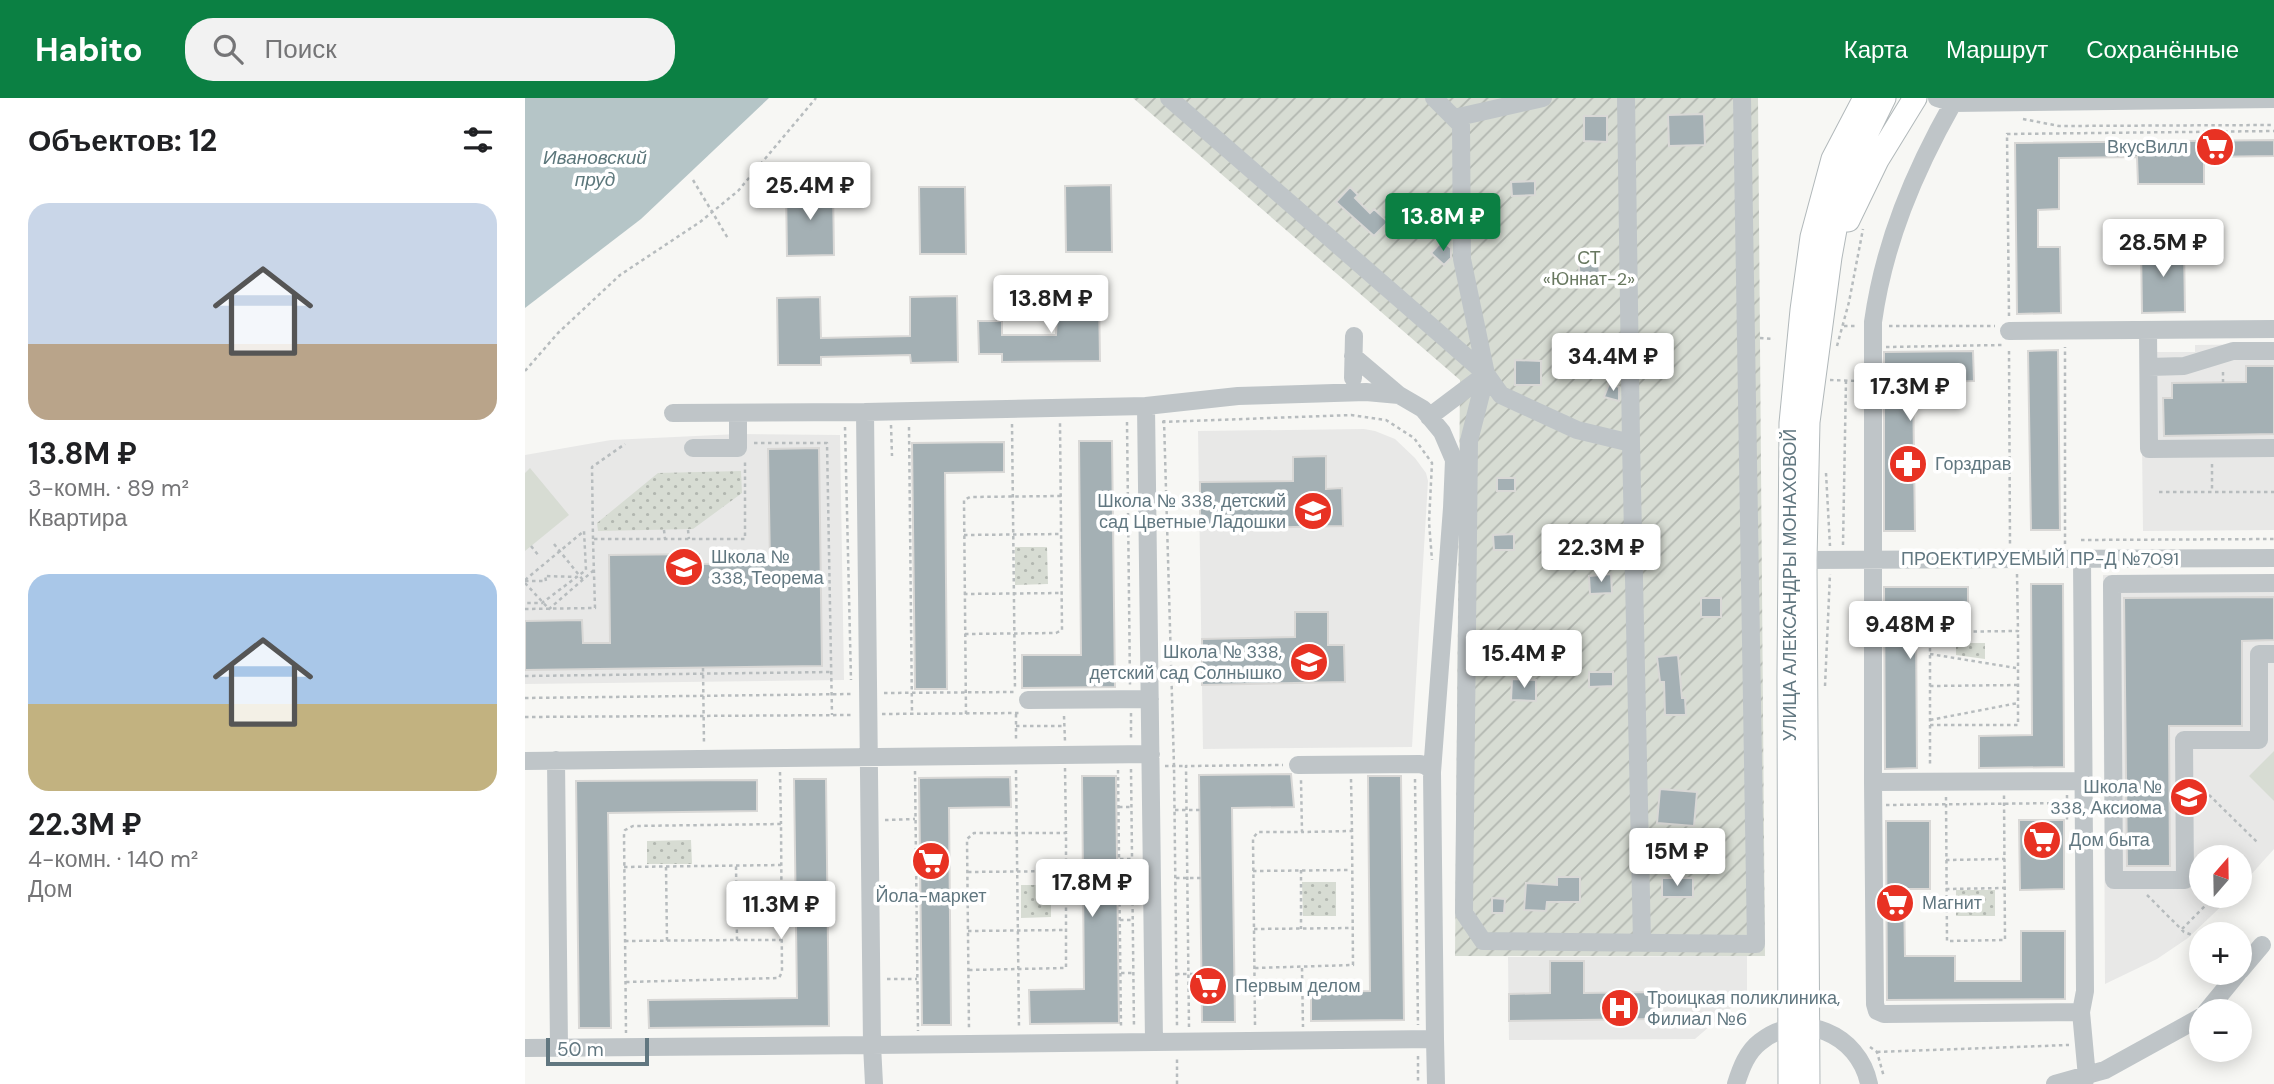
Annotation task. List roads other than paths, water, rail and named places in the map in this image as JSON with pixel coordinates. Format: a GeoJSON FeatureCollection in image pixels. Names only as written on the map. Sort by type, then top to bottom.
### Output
{"type":"FeatureCollection","features":[{"type":"Feature","properties":{"kind":"main road"},"geometry":{"type":"LineString","coordinates":[[1833,159],[1849,98]]}},
{"type":"Feature","properties":{"kind":"main road","name":"УЛИЦА АЛЕКСАНДРЫ МОНАХОВОЙ"},"geometry":{"type":"LineString","coordinates":[[1808,1084],[1799,1027],[1789,678],[1791,423],[1812,237],[1833,159],[1865,98]]}},
{"type":"Feature","properties":{"kind":"main road","name":"УЛИЦА АЛЕКСАНДРЫ МОНАХОВОЙ"},"geometry":{"type":"LineString","coordinates":[[1790,1084],[1799,1027],[1808,422],[1830,257],[1848,181],[1859,149],[1884,98]]}},
{"type":"Feature","properties":{"kind":"main road"},"geometry":{"type":"LineString","coordinates":[[1830,257],[1877,160],[1915,98]]}},
{"type":"Feature","properties":{"kind":"street"},"geometry":{"type":"LineString","coordinates":[[1169,98],[1486,374],[1501,395],[1577,430],[1631,443]]}},
{"type":"Feature","properties":{"kind":"street"},"geometry":{"type":"LineString","coordinates":[[1434,98],[1461,125],[1462,259],[1486,374],[1469,441],[1464,913],[1483,941],[1755,944],[1742,98]]}},
{"type":"Feature","properties":{"kind":"street"},"geometry":{"type":"LineString","coordinates":[[1454,118],[1543,98]]}},
{"type":"Feature","properties":{"kind":"street"},"geometry":{"type":"LineString","coordinates":[[1626,98],[1642,942]]}},
{"type":"Feature","properties":{"kind":"street"},"geometry":{"type":"LineString","coordinates":[[2081,1012],[1884,1014],[1877,1011],[1875,1004],[1873,322],[1885,261],[1905,198],[1945,101],[2274,99]]}},
{"type":"Feature","properties":{"kind":"street"},"geometry":{"type":"LineString","coordinates":[[2009,331],[2274,329]]}},
{"type":"Feature","properties":{"kind":"street"},"geometry":{"type":"LineString","coordinates":[[2148,330],[2149,449],[2274,448]]}},
{"type":"Feature","properties":{"kind":"street"},"geometry":{"type":"LineString","coordinates":[[1353,378],[1354,337]]}},
{"type":"Feature","properties":{"kind":"street"},"geometry":{"type":"LineString","coordinates":[[2148,367],[2184,366],[2233,351],[2274,351]]}},
{"type":"Feature","properties":{"kind":"street"},"geometry":{"type":"LineString","coordinates":[[1353,356],[1399,395],[1423,410],[1442,432],[1454,460],[1452,508],[1423,770],[1427,1039],[1436,1084]]}},
{"type":"Feature","properties":{"kind":"street"},"geometry":{"type":"LineString","coordinates":[[1429,417],[1486,374]]}},
{"type":"Feature","properties":{"kind":"street"},"geometry":{"type":"LineString","coordinates":[[673,413],[1155,415],[1238,396],[1366,392],[1399,395]]}},
{"type":"Feature","properties":{"kind":"street"},"geometry":{"type":"LineString","coordinates":[[865,412],[874,1084]]}},
{"type":"Feature","properties":{"kind":"street"},"geometry":{"type":"LineString","coordinates":[[693,448],[738,448],[738,413]]}},
{"type":"Feature","properties":{"kind":"street"},"geometry":{"type":"LineString","coordinates":[[1154,1042],[1150,705],[1155,415]]}},
{"type":"Feature","properties":{"kind":"street","name":"ПРОЕКТИРУЕМЫЙ ПР-Д №7091"},"geometry":{"type":"LineString","coordinates":[[1805,560],[1837,554],[1872,560],[2274,558]]}},
{"type":"Feature","properties":{"kind":"street"},"geometry":{"type":"LineString","coordinates":[[2073,559],[2083,746],[2085,991],[2081,1012],[2087,1077]]}},
{"type":"Feature","properties":{"kind":"street"},"geometry":{"type":"LineString","coordinates":[[2274,583],[2112,583],[2114,880],[2185,880],[2184,740],[2259,740],[2259,654],[2274,654]]}},
{"type":"Feature","properties":{"kind":"street"},"geometry":{"type":"LineString","coordinates":[[1021,704],[1150,705]]}},
{"type":"Feature","properties":{"kind":"street"},"geometry":{"type":"LineString","coordinates":[[2083,746],[2113,745]]}},
{"type":"Feature","properties":{"kind":"street"},"geometry":{"type":"LineString","coordinates":[[525,761],[1150,754]]}},
{"type":"Feature","properties":{"kind":"street"},"geometry":{"type":"LineString","coordinates":[[556,760],[559,1048]]}},
{"type":"Feature","properties":{"kind":"street"},"geometry":{"type":"LineString","coordinates":[[1299,770],[1420,764],[1427,766],[1423,770]]}},
{"type":"Feature","properties":{"kind":"street"},"geometry":{"type":"LineString","coordinates":[[1873,782],[2083,781]]}},
{"type":"Feature","properties":{"kind":"street"},"geometry":{"type":"LineString","coordinates":[[2252,956],[2262,944]]}},
{"type":"Feature","properties":{"kind":"street"},"geometry":{"type":"LineString","coordinates":[[2217,999],[2228,985]]}},
{"type":"Feature","properties":{"kind":"street"},"geometry":{"type":"LineString","coordinates":[[2055,1084],[2105,1070],[2189,1024]]}},
{"type":"Feature","properties":{"kind":"street"},"geometry":{"type":"LineString","coordinates":[[1736,1084],[1746,1057],[1759,1043],[1776,1032],[1799,1027],[1831,1033],[1852,1048],[1863,1063],[1869,1084]]}},
{"type":"Feature","properties":{"kind":"street"},"geometry":{"type":"LineString","coordinates":[[525,1048],[1154,1042],[1177,1035],[1427,1039]]}},
{"type":"Feature","properties":{"kind":"water","name":"Ивановский пруд"},"geometry":{"type":"Polygon","coordinates":[[[525,98],[769,98],[641,219],[525,308],[525,98]]]}},
{"type":"Feature","properties":{"kind":"place","name":"ВкусВилл"},"geometry":{"type":"Point","coordinates":[2215,147]}},
{"type":"Feature","properties":{"kind":"place","name":"Горздрав"},"geometry":{"type":"Point","coordinates":[1908,464]}},
{"type":"Feature","properties":{"kind":"place","name":"Школа № 338, детский сад Цветные Ладошки"},"geometry":{"type":"Point","coordinates":[1313,511]}},
{"type":"Feature","properties":{"kind":"place","name":"Школа № 338, Теорема"},"geometry":{"type":"Point","coordinates":[684,567]}},
{"type":"Feature","properties":{"kind":"place","name":"Школа № 338, детский сад Солнышко"},"geometry":{"type":"Point","coordinates":[1309,662]}},
{"type":"Feature","properties":{"kind":"place","name":"Школа № 338, Аксиома"},"geometry":{"type":"Point","coordinates":[2189,797]}},
{"type":"Feature","properties":{"kind":"place","name":"Дом быта"},"geometry":{"type":"Point","coordinates":[2042,840]}},
{"type":"Feature","properties":{"kind":"place","name":"Йола-маркет"},"geometry":{"type":"Point","coordinates":[931,861]}},
{"type":"Feature","properties":{"kind":"place","name":"Магнит"},"geometry":{"type":"Point","coordinates":[1895,903]}},
{"type":"Feature","properties":{"kind":"place","name":"Первым делом"},"geometry":{"type":"Point","coordinates":[1208,986]}},
{"type":"Feature","properties":{"kind":"place","name":"Троицкая поликлиника, Филиал №6"},"geometry":{"type":"Point","coordinates":[1620,1008]}},
{"type":"Feature","properties":{"kind":"park label","name":"СТ «Юннат-2»"},"geometry":{"type":"Point","coordinates":[1589,268]}}]}
